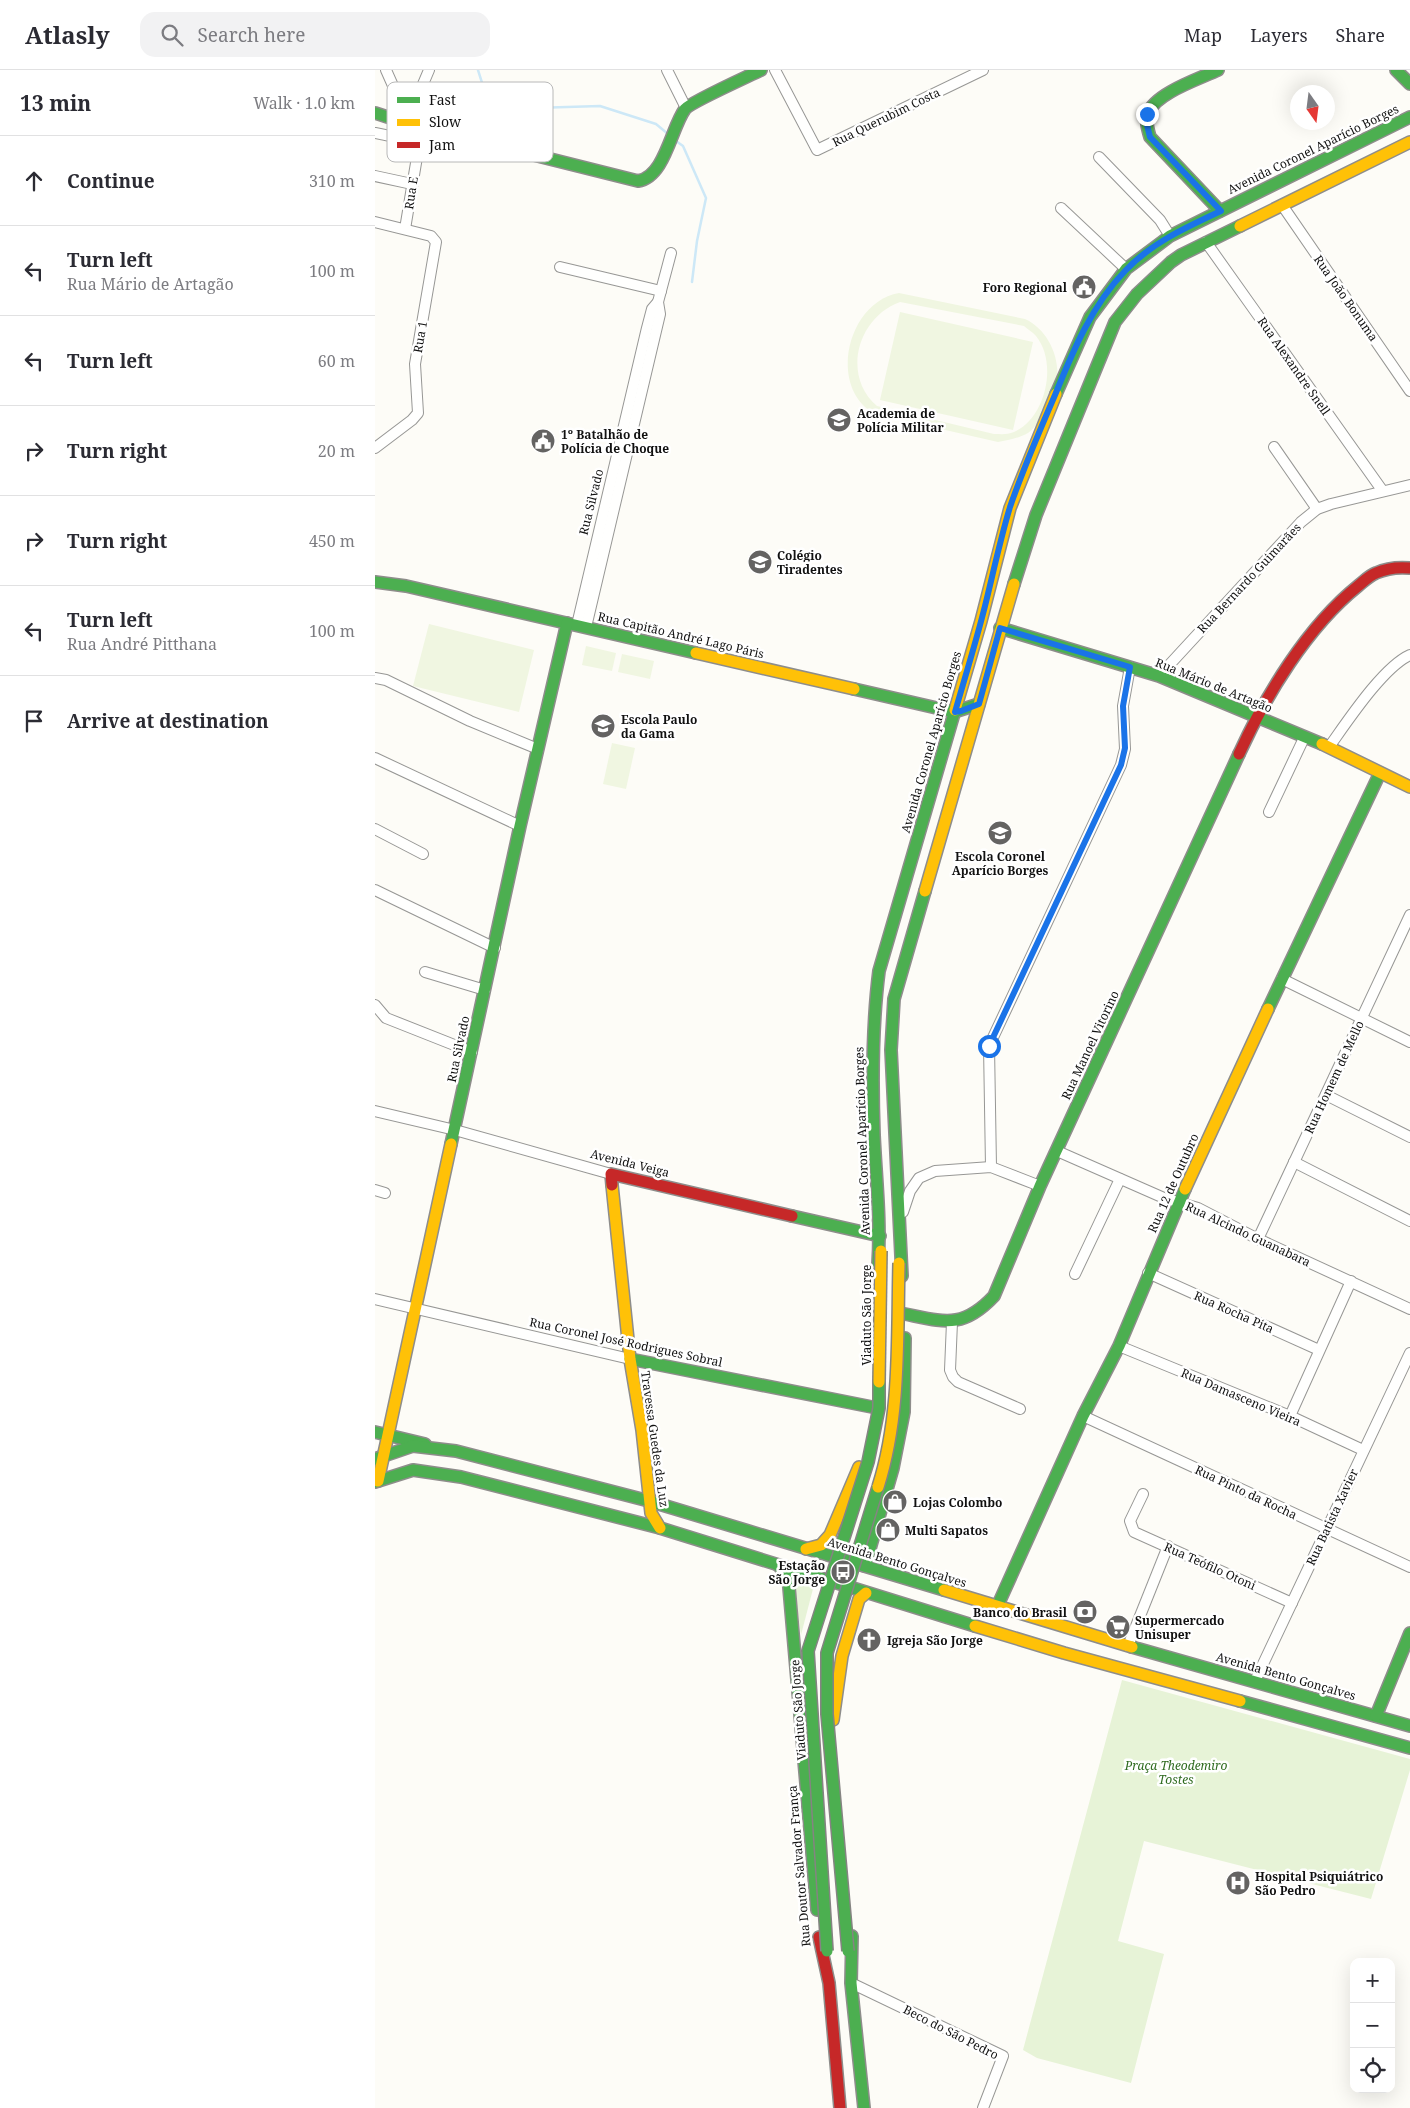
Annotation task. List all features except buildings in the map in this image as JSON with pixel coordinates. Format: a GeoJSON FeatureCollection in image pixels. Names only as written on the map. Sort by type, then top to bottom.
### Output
{"type":"FeatureCollection","features":[{"type":"Feature","properties":{"kind":"main road"},"geometry":{"type":"LineString","coordinates":[[553,160],[635,181],[644,181],[650,178],[687,108],[761,70]]}},
{"type":"Feature","properties":{"kind":"main road"},"geometry":{"type":"LineString","coordinates":[[1218,70],[1156,101],[1147,114],[1147,125],[1150,137],[1221,211]]}},
{"type":"Feature","properties":{"kind":"main road"},"geometry":{"type":"LineString","coordinates":[[1396,70],[1410,84]]}},
{"type":"Feature","properties":{"kind":"main road","name":"Avenida Coronel Aparício Borges"},"geometry":{"type":"LineString","coordinates":[[806,1549],[821,1546],[831,1535],[848,1498],[861,1461],[871,1408],[880,1236],[871,1042],[873,1004],[879,971],[981,621],[1010,508],[1066,369],[1091,317],[1112,286],[1126,269],[1170,236],[1410,117]]}},
{"type":"Feature","properties":{"kind":"main road"},"geometry":{"type":"LineString","coordinates":[[865,1566],[893,1468],[904,1412],[905,1314],[891,1050],[894,999],[1000,628],[1036,515],[1115,322],[1129,301],[1161,268],[1206,242],[1410,142]]}},
{"type":"Feature","properties":{"kind":"main road","name":"Rua Manoel Vitorino"},"geometry":{"type":"LineString","coordinates":[[952,1322],[971,1316],[984,1308],[994,1296],[1040,1186],[1256,716],[1313,631],[1347,595],[1375,573],[1399,567],[1410,568]]}},
{"type":"Feature","properties":{"kind":"main road","name":"Rua Capitão André Lago Páris"},"geometry":{"type":"LineString","coordinates":[[375,582],[406,586],[955,712]]}},
{"type":"Feature","properties":{"kind":"main road","name":"Rua Silvado"},"geometry":{"type":"LineString","coordinates":[[377,1481],[379,1457],[388,1434],[520,826],[538,749],[577,625]]}},
{"type":"Feature","properties":{"kind":"main road","name":"Rua Mário de Artagão"},"geometry":{"type":"LineString","coordinates":[[1000,628],[1159,676],[1256,716],[1303,738],[1329,747],[1410,786]]}},
{"type":"Feature","properties":{"kind":"main road"},"geometry":{"type":"LineString","coordinates":[[955,712],[979,704]]}},
{"type":"Feature","properties":{"kind":"main road","name":"Rua 12 de Outubro"},"geometry":{"type":"LineString","coordinates":[[997,1607],[1083,1416],[1119,1346],[1179,1202],[1380,773]]}},
{"type":"Feature","properties":{"kind":"main road","name":"Avenida Veiga"},"geometry":{"type":"LineString","coordinates":[[611,1174],[880,1236]]}},
{"type":"Feature","properties":{"kind":"main road","name":"Travessa Guedes da Luz"},"geometry":{"type":"LineString","coordinates":[[611,1174],[630,1359],[642,1430],[649,1501],[651,1513],[660,1528]]}},
{"type":"Feature","properties":{"kind":"main road","name":"Viaduto São Jorge"},"geometry":{"type":"LineString","coordinates":[[829,1983],[808,1651],[868,1462],[879,1408],[880,1236]]}},
{"type":"Feature","properties":{"kind":"main road"},"geometry":{"type":"LineString","coordinates":[[864,2108],[827,1714],[827,1653],[885,1466],[895,1411],[900,1247]]}},
{"type":"Feature","properties":{"kind":"main road"},"geometry":{"type":"LineString","coordinates":[[905,1314],[952,1322]]}},
{"type":"Feature","properties":{"kind":"main road","name":"Rua Coronel José Rodrigues Sobral"},"geometry":{"type":"LineString","coordinates":[[630,1359],[871,1408]]}},
{"type":"Feature","properties":{"kind":"main road"},"geometry":{"type":"LineString","coordinates":[[375,1432],[456,1451]]}},
{"type":"Feature","properties":{"kind":"main road","name":"Avenida Bento Gonçalves"},"geometry":{"type":"LineString","coordinates":[[379,1457],[413,1446],[456,1451],[649,1501],[1128,1646],[1410,1726]]}},
{"type":"Feature","properties":{"kind":"main road"},"geometry":{"type":"LineString","coordinates":[[377,1481],[413,1470],[461,1477],[660,1528],[1064,1654],[1410,1748]]}},
{"type":"Feature","properties":{"kind":"main road"},"geometry":{"type":"LineString","coordinates":[[848,1498],[859,1510],[870,1512],[882,1508]]}},
{"type":"Feature","properties":{"kind":"main road","name":"Rua Doutor Salvador França"},"geometry":{"type":"LineString","coordinates":[[778,1564],[788,1576],[820,1947],[829,1983],[840,2108]]}},
{"type":"Feature","properties":{"kind":"main road"},"geometry":{"type":"LineString","coordinates":[[851,1982],[853,1951],[833,1714],[842,1656],[859,1600],[866,1593]]}},
{"type":"Feature","properties":{"kind":"main road"},"geometry":{"type":"LineString","coordinates":[[1376,1716],[1410,1633]]}},
{"type":"Feature","properties":{"kind":"main road"},"geometry":{"type":"LineString","coordinates":[[794,1649],[814,1639],[829,1643],[842,1656]]}},
{"type":"Feature","properties":{"kind":"street"},"geometry":{"type":"LineString","coordinates":[[386,70],[391,82]]}},
{"type":"Feature","properties":{"kind":"street"},"geometry":{"type":"LineString","coordinates":[[424,82],[429,70]]}},
{"type":"Feature","properties":{"kind":"street"},"geometry":{"type":"LineString","coordinates":[[667,70],[687,108]]}},
{"type":"Feature","properties":{"kind":"street","name":"Rua Querubim Costa"},"geometry":{"type":"LineString","coordinates":[[775,70],[817,150],[983,70]]}},
{"type":"Feature","properties":{"kind":"street"},"geometry":{"type":"LineString","coordinates":[[1099,157],[1161,220],[1170,236]]}},
{"type":"Feature","properties":{"kind":"street","name":"Rua E"},"geometry":{"type":"LineString","coordinates":[[405,229],[416,162]]}},
{"type":"Feature","properties":{"kind":"street"},"geometry":{"type":"LineString","coordinates":[[375,176],[412,184]]}},
{"type":"Feature","properties":{"kind":"street","name":"Rua João Bonuma"},"geometry":{"type":"LineString","coordinates":[[1282,205],[1410,391]]}},
{"type":"Feature","properties":{"kind":"street"},"geometry":{"type":"LineString","coordinates":[[1061,208],[1126,269]]}},
{"type":"Feature","properties":{"kind":"street"},"geometry":{"type":"LineString","coordinates":[[375,222],[405,229]]}},
{"type":"Feature","properties":{"kind":"street","name":"Rua 1"},"geometry":{"type":"LineString","coordinates":[[375,448],[412,420],[418,413],[415,364],[436,242],[431,236],[405,229]]}},
{"type":"Feature","properties":{"kind":"street","name":"Rua Alexandre Snell"},"geometry":{"type":"LineString","coordinates":[[1206,242],[1382,490]]}},
{"type":"Feature","properties":{"kind":"street","name":"Rua Silvado"},"geometry":{"type":"LineString","coordinates":[[577,625],[586,605],[651,328],[660,314],[659,302],[671,253]]}},
{"type":"Feature","properties":{"kind":"street"},"geometry":{"type":"LineString","coordinates":[[560,267],[661,291]]}},
{"type":"Feature","properties":{"kind":"street"},"geometry":{"type":"LineString","coordinates":[[1274,447],[1317,509]]}},
{"type":"Feature","properties":{"kind":"street","name":"Rua Bernardo Guimarães"},"geometry":{"type":"LineString","coordinates":[[1159,676],[1286,536],[1317,509],[1410,484]]}},
{"type":"Feature","properties":{"kind":"street"},"geometry":{"type":"LineString","coordinates":[[1329,747],[1361,702],[1400,660],[1410,655]]}},
{"type":"Feature","properties":{"kind":"street"},"geometry":{"type":"LineString","coordinates":[[991,1167],[989,1046],[1121,765],[1125,748],[1123,706],[1130,667]]}},
{"type":"Feature","properties":{"kind":"street"},"geometry":{"type":"LineString","coordinates":[[375,678],[386,680],[470,721],[538,749]]}},
{"type":"Feature","properties":{"kind":"street"},"geometry":{"type":"LineString","coordinates":[[1269,812],[1303,738]]}},
{"type":"Feature","properties":{"kind":"street"},"geometry":{"type":"LineString","coordinates":[[375,758],[520,826]]}},
{"type":"Feature","properties":{"kind":"street"},"geometry":{"type":"LineString","coordinates":[[375,829],[423,854]]}},
{"type":"Feature","properties":{"kind":"street"},"geometry":{"type":"LineString","coordinates":[[375,890],[495,948]]}},
{"type":"Feature","properties":{"kind":"street","name":"Rua Homem de Mello"},"geometry":{"type":"LineString","coordinates":[[1258,1239],[1410,915]]}},
{"type":"Feature","properties":{"kind":"street"},"geometry":{"type":"LineString","coordinates":[[425,972],[485,990]]}},
{"type":"Feature","properties":{"kind":"street"},"geometry":{"type":"LineString","coordinates":[[1282,979],[1410,1042]]}},
{"type":"Feature","properties":{"kind":"street"},"geometry":{"type":"LineString","coordinates":[[375,1005],[380,1017],[472,1052]]}},
{"type":"Feature","properties":{"kind":"street"},"geometry":{"type":"LineString","coordinates":[[1325,1096],[1410,1137]]}},
{"type":"Feature","properties":{"kind":"street","name":"Avenida Veiga"},"geometry":{"type":"LineString","coordinates":[[375,1111],[455,1130],[611,1174]]}},
{"type":"Feature","properties":{"kind":"street","name":"Rua Alcindo Guanabara"},"geometry":{"type":"LineString","coordinates":[[1057,1151],[1164,1198],[1198,1208],[1258,1239],[1410,1310]]}},
{"type":"Feature","properties":{"kind":"street"},"geometry":{"type":"LineString","coordinates":[[1293,1162],[1410,1220]]}},
{"type":"Feature","properties":{"kind":"street"},"geometry":{"type":"LineString","coordinates":[[899,1223],[910,1191],[919,1178],[935,1171],[991,1167],[1040,1186]]}},
{"type":"Feature","properties":{"kind":"street"},"geometry":{"type":"LineString","coordinates":[[1075,1274],[1120,1179]]}},
{"type":"Feature","properties":{"kind":"street","name":"Rua Rocha Pita"},"geometry":{"type":"LineString","coordinates":[[1148,1273],[1319,1350]]}},
{"type":"Feature","properties":{"kind":"street"},"geometry":{"type":"LineString","coordinates":[[1290,1416],[1351,1281]]}},
{"type":"Feature","properties":{"kind":"street","name":"Rua Coronel José Rodrigues Sobral"},"geometry":{"type":"LineString","coordinates":[[375,1298],[630,1359]]}},
{"type":"Feature","properties":{"kind":"street"},"geometry":{"type":"LineString","coordinates":[[952,1322],[951,1370],[953,1377],[958,1382],[1020,1409]]}},
{"type":"Feature","properties":{"kind":"street","name":"Rua Damasceno Vieira"},"geometry":{"type":"LineString","coordinates":[[1119,1346],[1290,1416],[1363,1450]]}},
{"type":"Feature","properties":{"kind":"street","name":"Rua Batista Xavier"},"geometry":{"type":"LineString","coordinates":[[1255,1681],[1410,1353]]}},
{"type":"Feature","properties":{"kind":"street","name":"Rua Pinto da Rocha"},"geometry":{"type":"LineString","coordinates":[[1083,1416],[1410,1567]]}},
{"type":"Feature","properties":{"kind":"street","name":"Rua Teófilo Otoni"},"geometry":{"type":"LineString","coordinates":[[1143,1494],[1130,1521],[1130,1527],[1133,1532],[1292,1603]]}},
{"type":"Feature","properties":{"kind":"street"},"geometry":{"type":"LineString","coordinates":[[1128,1646],[1168,1546]]}},
{"type":"Feature","properties":{"kind":"street","name":"Beco do São Pedro"},"geometry":{"type":"LineString","coordinates":[[851,1982],[1003,2056],[983,2108]]}},
{"type":"Feature","properties":{"kind":"green space"},"geometry":{"type":"Polygon","coordinates":[[[899,293],[1025,319],[1040,329],[1046,336],[1054,353],[1057,380],[1054,390],[1034,428],[1021,436],[998,442],[875,414],[860,402],[851,385],[848,367],[849,347],[856,328],[867,312],[881,300],[899,293]],[[900,302],[885,310],[874,320],[865,333],[859,348],[857,363],[859,379],[866,393],[877,406],[994,434],[1011,433],[1025,425],[1034,415],[1041,403],[1047,375],[1043,347],[1035,335],[1024,326],[900,302]]]}},
{"type":"Feature","properties":{"kind":"green space"},"geometry":{"type":"Polygon","coordinates":[[[900,312],[1033,342],[1013,430],[880,400],[900,312]]]}},
{"type":"Feature","properties":{"kind":"green space"},"geometry":{"type":"Polygon","coordinates":[[[429,624],[534,650],[519,712],[413,686],[429,624]]]}},
{"type":"Feature","properties":{"kind":"green space"},"geometry":{"type":"Polygon","coordinates":[[[586,646],[616,653],[612,671],[582,665],[586,646]]]}},
{"type":"Feature","properties":{"kind":"green space"},"geometry":{"type":"Polygon","coordinates":[[[622,654],[654,661],[650,679],[618,672],[622,654]]]}},
{"type":"Feature","properties":{"kind":"green space"},"geometry":{"type":"Polygon","coordinates":[[[612,743],[635,748],[626,789],[603,784],[612,743]]]}},
{"type":"Feature","properties":{"kind":"green space"},"geometry":{"type":"Polygon","coordinates":[[[793,1578],[814,1585],[801,1635],[793,1578]]]}},
{"type":"Feature","properties":{"kind":"green space","name":"Praça Theodemiro Tostes"},"geometry":{"type":"Polygon","coordinates":[[[1122,1680],[1410,1759],[1410,1770],[1371,1899],[1144,1841],[1118,1941],[1164,1954],[1131,2083],[1037,2058],[1023,2050],[1122,1680]]]}},
{"type":"Feature","properties":{"kind":"waterway"},"geometry":{"type":"LineString","coordinates":[[478,70],[482,82]]}},
{"type":"Feature","properties":{"kind":"waterway"},"geometry":{"type":"LineString","coordinates":[[553,107],[600,106],[656,124],[668,134]]}},
{"type":"Feature","properties":{"kind":"waterway"},"geometry":{"type":"LineString","coordinates":[[676,141],[683,146],[706,198],[697,241],[692,282]]}},
{"type":"Feature","properties":{"kind":"traffic: fast"},"geometry":{"type":"LineString","coordinates":[[553,160],[638,181],[647,178],[655,171],[661,161],[685,109],[761,70]]}},
{"type":"Feature","properties":{"kind":"traffic: fast"},"geometry":{"type":"LineString","coordinates":[[1218,70],[1179,87],[1160,99],[1148,113],[1147,122],[1150,137],[1220,211]]}},
{"type":"Feature","properties":{"kind":"traffic: fast"},"geometry":{"type":"LineString","coordinates":[[1396,70],[1410,84]]}},
{"type":"Feature","properties":{"kind":"traffic: fast"},"geometry":{"type":"LineString","coordinates":[[375,113],[387,117]]}},
{"type":"Feature","properties":{"kind":"traffic: fast"},"geometry":{"type":"LineString","coordinates":[[1056,394],[1090,317],[1126,269],[1170,236],[1410,117]]}},
{"type":"Feature","properties":{"kind":"traffic: fast"},"geometry":{"type":"LineString","coordinates":[[1014,584],[1036,515],[1115,322],[1137,294],[1171,262],[1181,255],[1240,226]]}},
{"type":"Feature","properties":{"kind":"traffic: fast"},"geometry":{"type":"LineString","coordinates":[[375,582],[406,586],[696,653]]}},
{"type":"Feature","properties":{"kind":"traffic: fast"},"geometry":{"type":"LineString","coordinates":[[451,1144],[520,826],[567,623]]}},
{"type":"Feature","properties":{"kind":"traffic: fast"},"geometry":{"type":"LineString","coordinates":[[1000,628],[1159,676],[1322,744]]}},
{"type":"Feature","properties":{"kind":"traffic: fast"},"geometry":{"type":"LineString","coordinates":[[854,689],[954,712],[979,704]]}},
{"type":"Feature","properties":{"kind":"traffic: fast"},"geometry":{"type":"LineString","coordinates":[[878,1264],[879,1216],[874,1135],[873,1073],[875,1012],[879,971],[955,710]]}},
{"type":"Feature","properties":{"kind":"traffic: fast"},"geometry":{"type":"LineString","coordinates":[[905,1314],[943,1321],[963,1318],[983,1307],[994,1296],[1040,1186],[1239,754]]}},
{"type":"Feature","properties":{"kind":"traffic: fast"},"geometry":{"type":"LineString","coordinates":[[1268,1009],[1380,773]]}},
{"type":"Feature","properties":{"kind":"traffic: fast"},"geometry":{"type":"LineString","coordinates":[[902,1276],[891,1050],[894,999],[925,891]]}},
{"type":"Feature","properties":{"kind":"traffic: fast"},"geometry":{"type":"LineString","coordinates":[[997,1607],[1083,1416],[1119,1346],[1185,1189]]}},
{"type":"Feature","properties":{"kind":"traffic: fast"},"geometry":{"type":"LineString","coordinates":[[792,1216],[880,1236]]}},
{"type":"Feature","properties":{"kind":"traffic: fast"},"geometry":{"type":"LineString","coordinates":[[865,1566],[893,1468],[904,1412],[905,1338]]}},
{"type":"Feature","properties":{"kind":"traffic: fast"},"geometry":{"type":"LineString","coordinates":[[630,1359],[872,1407]]}},
{"type":"Feature","properties":{"kind":"traffic: fast"},"geometry":{"type":"LineString","coordinates":[[827,1951],[808,1651],[868,1462],[879,1408],[879,1382]]}},
{"type":"Feature","properties":{"kind":"traffic: fast"},"geometry":{"type":"LineString","coordinates":[[375,1432],[425,1444]]}},
{"type":"Feature","properties":{"kind":"traffic: fast"},"geometry":{"type":"LineString","coordinates":[[375,1459],[413,1446],[456,1451],[649,1501],[944,1590]]}},
{"type":"Feature","properties":{"kind":"traffic: fast"},"geometry":{"type":"LineString","coordinates":[[375,1482],[413,1470],[461,1477],[660,1528],[975,1626]]}},
{"type":"Feature","properties":{"kind":"traffic: fast"},"geometry":{"type":"LineString","coordinates":[[848,1951],[827,1714],[827,1653],[878,1487]]}},
{"type":"Feature","properties":{"kind":"traffic: fast"},"geometry":{"type":"LineString","coordinates":[[778,1565],[788,1576],[817,1910]]}},
{"type":"Feature","properties":{"kind":"traffic: fast"},"geometry":{"type":"LineString","coordinates":[[1376,1716],[1410,1633]]}},
{"type":"Feature","properties":{"kind":"traffic: fast"},"geometry":{"type":"LineString","coordinates":[[1132,1647],[1410,1726]]}},
{"type":"Feature","properties":{"kind":"traffic: fast"},"geometry":{"type":"LineString","coordinates":[[1240,1701],[1410,1748]]}},
{"type":"Feature","properties":{"kind":"traffic: fast"},"geometry":{"type":"LineString","coordinates":[[852,1936],[851,1983],[864,2108]]}},
{"type":"Feature","properties":{"kind":"traffic: slow"},"geometry":{"type":"LineString","coordinates":[[1240,226],[1410,142]]}},
{"type":"Feature","properties":{"kind":"traffic: slow"},"geometry":{"type":"LineString","coordinates":[[955,710],[981,621],[1010,508],[1056,394]]}},
{"type":"Feature","properties":{"kind":"traffic: slow"},"geometry":{"type":"LineString","coordinates":[[925,891],[1014,584]]}},
{"type":"Feature","properties":{"kind":"traffic: slow"},"geometry":{"type":"LineString","coordinates":[[696,653],[854,689]]}},
{"type":"Feature","properties":{"kind":"traffic: slow"},"geometry":{"type":"LineString","coordinates":[[1322,744],[1410,787]]}},
{"type":"Feature","properties":{"kind":"traffic: slow"},"geometry":{"type":"LineString","coordinates":[[1185,1189],[1268,1009]]}},
{"type":"Feature","properties":{"kind":"traffic: slow"},"geometry":{"type":"LineString","coordinates":[[378,1481],[451,1144]]}},
{"type":"Feature","properties":{"kind":"traffic: slow"},"geometry":{"type":"LineString","coordinates":[[612,1185],[630,1359],[642,1430],[651,1513],[660,1528]]}},
{"type":"Feature","properties":{"kind":"traffic: slow"},"geometry":{"type":"LineString","coordinates":[[879,1382],[881,1251]]}},
{"type":"Feature","properties":{"kind":"traffic: slow"},"geometry":{"type":"LineString","coordinates":[[878,1487],[891,1432],[894,1404],[898,1348],[899,1263]]}},
{"type":"Feature","properties":{"kind":"traffic: slow"},"geometry":{"type":"LineString","coordinates":[[806,1549],[821,1545],[830,1535],[859,1467]]}},
{"type":"Feature","properties":{"kind":"traffic: slow"},"geometry":{"type":"LineString","coordinates":[[944,1590],[1132,1647]]}},
{"type":"Feature","properties":{"kind":"traffic: slow"},"geometry":{"type":"LineString","coordinates":[[833,1720],[842,1656],[859,1599],[866,1593]]}},
{"type":"Feature","properties":{"kind":"traffic: slow"},"geometry":{"type":"LineString","coordinates":[[975,1626],[1064,1653],[1240,1701]]}},
{"type":"Feature","properties":{"kind":"traffic: jam"},"geometry":{"type":"LineString","coordinates":[[1239,754],[1262,709],[1289,663],[1322,621],[1371,575],[1389,569],[1410,568]]}},
{"type":"Feature","properties":{"kind":"traffic: jam"},"geometry":{"type":"LineString","coordinates":[[612,1185],[611,1174],[792,1216]]}},
{"type":"Feature","properties":{"kind":"traffic: jam"},"geometry":{"type":"LineString","coordinates":[[819,1937],[829,1983],[840,2108]]}},
{"type":"Feature","properties":{"kind":"place","name":"Foro Regional"},"geometry":{"type":"Point","coordinates":[1084,287]}},
{"type":"Feature","properties":{"kind":"place","name":"Academia de Polícia Militar"},"geometry":{"type":"Point","coordinates":[839,420]}},
{"type":"Feature","properties":{"kind":"place","name":"1º Batalhão de Polícia de Choque"},"geometry":{"type":"Point","coordinates":[543,441]}},
{"type":"Feature","properties":{"kind":"place","name":"Colégio Tiradentes"},"geometry":{"type":"Point","coordinates":[760,562]}},
{"type":"Feature","properties":{"kind":"place","name":"Escola Paulo da Gama"},"geometry":{"type":"Point","coordinates":[603,726]}},
{"type":"Feature","properties":{"kind":"place","name":"Escola Coronel Aparício Borges"},"geometry":{"type":"Point","coordinates":[1000,833]}},
{"type":"Feature","properties":{"kind":"place","name":"Lojas Colombo"},"geometry":{"type":"Point","coordinates":[895,1502]}},
{"type":"Feature","properties":{"kind":"place","name":"Multi Sapatos"},"geometry":{"type":"Point","coordinates":[888,1530]}},
{"type":"Feature","properties":{"kind":"place","name":"Estação São Jorge"},"geometry":{"type":"Point","coordinates":[843,1572]}},
{"type":"Feature","properties":{"kind":"place","name":"Banco do Brasil"},"geometry":{"type":"Point","coordinates":[1085,1612]}},
{"type":"Feature","properties":{"kind":"place","name":"Supermercado Unisuper"},"geometry":{"type":"Point","coordinates":[1118,1627]}},
{"type":"Feature","properties":{"kind":"place","name":"Igreja São Jorge"},"geometry":{"type":"Point","coordinates":[869,1640]}},
{"type":"Feature","properties":{"kind":"place","name":"Hospital Psiquiátrico São Pedro"},"geometry":{"type":"Point","coordinates":[1238,1883]}},
{"type":"Feature","properties":{"kind":"route"},"geometry":{"type":"LineString","coordinates":[[989,1046],[1121,765],[1125,748],[1123,706],[1130,667],[1000,628],[979,704],[966,710],[955,712],[1010,508],[1066,369],[1091,317],[1100,302],[1126,269],[1170,236],[1221,211],[1150,137],[1147,114]]}}]}
